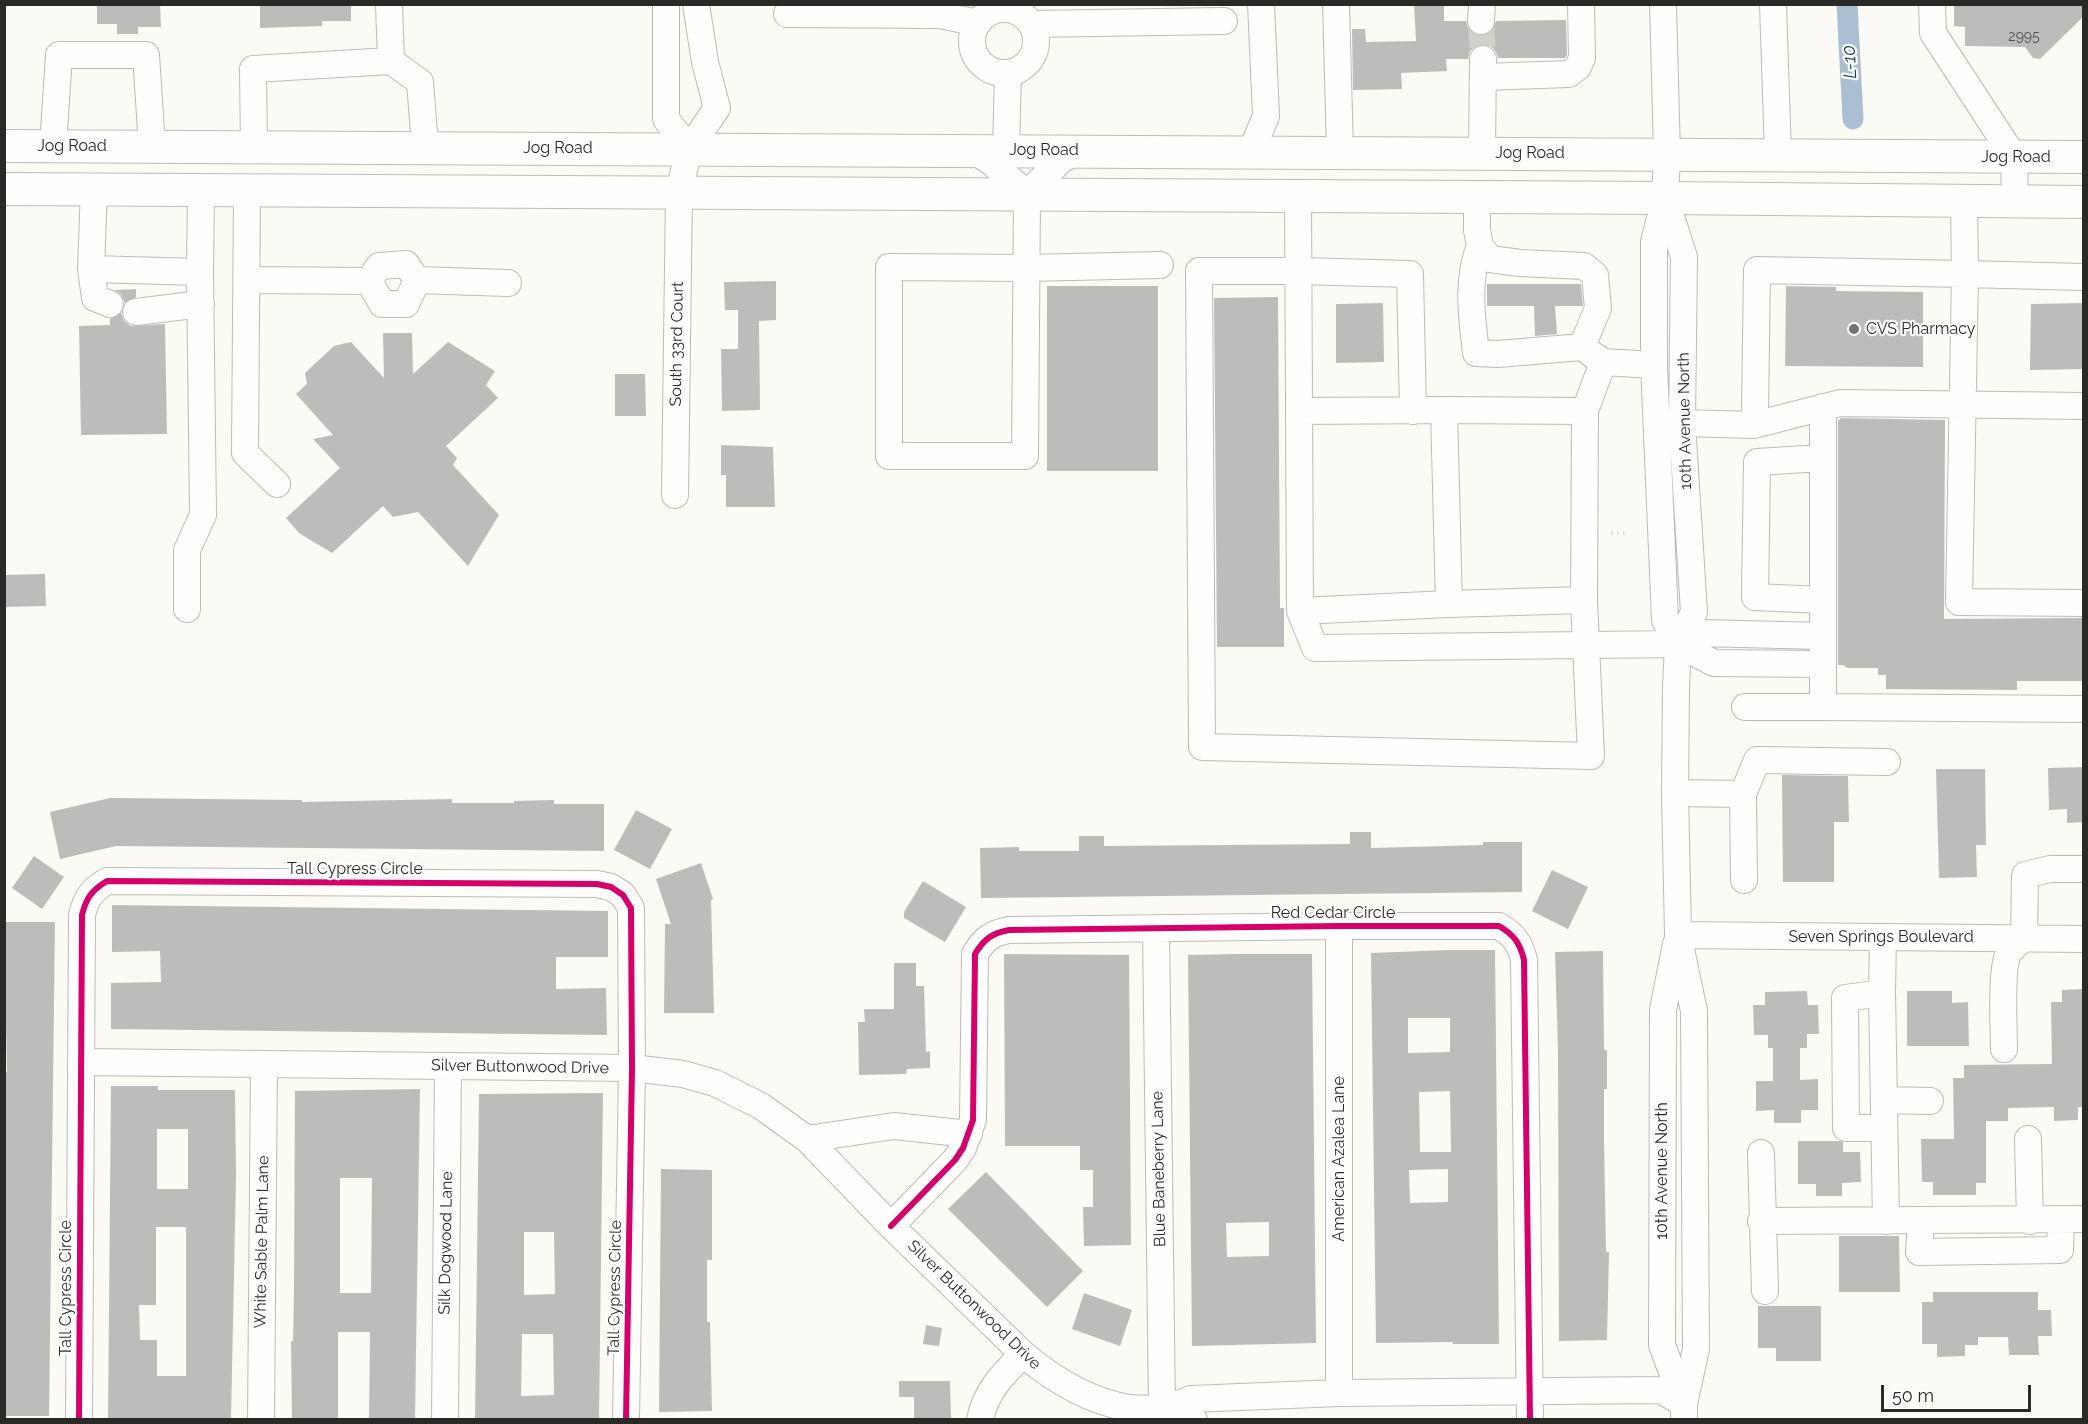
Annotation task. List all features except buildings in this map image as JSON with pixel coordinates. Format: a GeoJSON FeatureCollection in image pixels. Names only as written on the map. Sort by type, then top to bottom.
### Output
{"type":"FeatureCollection","features":[{"type":"Feature","properties":{"kind":"main road","name":"Jog Road"},"geometry":{"type":"LineString","coordinates":[[4,146],[2084,157]]}},
{"type":"Feature","properties":{"kind":"main road"},"geometry":{"type":"LineString","coordinates":[[4,189],[1478,196],[2084,202]]}},
{"type":"Feature","properties":{"kind":"street"},"geometry":{"type":"LineString","coordinates":[[389,4],[391,61]]}},
{"type":"Feature","properties":{"kind":"street"},"geometry":{"type":"LineString","coordinates":[[666,4],[666,119],[690,149]]}},
{"type":"Feature","properties":{"kind":"street","name":"South 33rd Court"},"geometry":{"type":"LineString","coordinates":[[675,495],[679,192],[690,149],[717,108],[705,62],[696,4]]}},
{"type":"Feature","properties":{"kind":"street"},"geometry":{"type":"LineString","coordinates":[[1251,152],[1266,116],[1261,4]]}},
{"type":"Feature","properties":{"kind":"street"},"geometry":{"type":"LineString","coordinates":[[1335,4],[1340,152]]}},
{"type":"Feature","properties":{"kind":"street"},"geometry":{"type":"LineString","coordinates":[[1482,153],[1483,68],[1569,74],[1578,67],[1581,58],[1581,4]]}},
{"type":"Feature","properties":{"kind":"street","name":"10th Avenue North"},"geometry":{"type":"LineString","coordinates":[[1663,4],[1667,155],[1665,198],[1654,242],[1654,365],[1665,620],[1678,645]]}},
{"type":"Feature","properties":{"kind":"street"},"geometry":{"type":"LineString","coordinates":[[1773,4],[1778,155]]}},
{"type":"Feature","properties":{"kind":"street"},"geometry":{"type":"LineString","coordinates":[[1932,4],[1933,33],[2014,157],[2015,201]]}},
{"type":"Feature","properties":{"kind":"street"},"geometry":{"type":"LineString","coordinates":[[1005,7],[1024,16],[1031,24],[1036,45],[1027,64],[1018,70],[998,73],[988,69],[974,53],[973,33],[978,23],[994,11],[1005,7]]}},
{"type":"Feature","properties":{"kind":"street"},"geometry":{"type":"LineString","coordinates":[[787,14],[940,15],[978,23]]}},
{"type":"Feature","properties":{"kind":"street"},"geometry":{"type":"LineString","coordinates":[[1031,24],[1224,21]]}},
{"type":"Feature","properties":{"kind":"street"},"geometry":{"type":"LineString","coordinates":[[53,146],[59,55],[146,55],[152,146]]}},
{"type":"Feature","properties":{"kind":"street"},"geometry":{"type":"LineString","coordinates":[[254,147],[253,69],[391,61],[420,82],[425,147]]}},
{"type":"Feature","properties":{"kind":"street"},"geometry":{"type":"LineString","coordinates":[[1006,150],[1008,73]]}},
{"type":"Feature","properties":{"kind":"street"},"geometry":{"type":"LineString","coordinates":[[973,150],[992,162],[1027,194]]}},
{"type":"Feature","properties":{"kind":"street"},"geometry":{"type":"LineString","coordinates":[[1080,150],[1062,160],[1027,194],[1026,268],[1025,456],[888,456],[889,267],[1026,268],[1160,265]]}},
{"type":"Feature","properties":{"kind":"street"},"geometry":{"type":"LineString","coordinates":[[94,190],[91,269],[95,298],[110,304]]}},
{"type":"Feature","properties":{"kind":"street"},"geometry":{"type":"LineString","coordinates":[[187,609],[187,550],[203,515],[201,190]]}},
{"type":"Feature","properties":{"kind":"street"},"geometry":{"type":"LineString","coordinates":[[248,190],[245,453],[277,484]]}},
{"type":"Feature","properties":{"kind":"street"},"geometry":{"type":"LineString","coordinates":[[1299,196],[1300,611],[1315,648],[1678,645],[1714,663],[1822,664]]}},
{"type":"Feature","properties":{"kind":"street"},"geometry":{"type":"LineString","coordinates":[[1478,196],[1477,231],[1480,246],[1490,259],[1520,264],[1584,266],[1595,275],[1598,309],[1582,347]]}},
{"type":"Feature","properties":{"kind":"street","name":"10th Avenue North"},"geometry":{"type":"LineString","coordinates":[[1665,198],[1684,257],[1683,416],[1694,612],[1678,645],[1676,687],[1675,794],[1678,935],[1694,1011],[1696,1349],[1684,1412]]}},
{"type":"Feature","properties":{"kind":"street"},"geometry":{"type":"LineString","coordinates":[[1964,201],[1965,274],[1959,602],[2084,603]]}},
{"type":"Feature","properties":{"kind":"street"},"geometry":{"type":"LineString","coordinates":[[1480,246],[1474,261],[1471,303],[1476,353],[1498,354],[1582,347],[1603,362],[1654,365]]}},
{"type":"Feature","properties":{"kind":"street"},"geometry":{"type":"LineString","coordinates":[[91,269],[200,272]]}},
{"type":"Feature","properties":{"kind":"street"},"geometry":{"type":"LineString","coordinates":[[1755,411],[1756,270],[2084,277]]}},
{"type":"Feature","properties":{"kind":"street"},"geometry":{"type":"LineString","coordinates":[[1413,411],[1410,274],[1199,271],[1202,747],[1591,756],[1584,600],[1585,411],[1603,362]]}},
{"type":"Feature","properties":{"kind":"street"},"geometry":{"type":"LineString","coordinates":[[247,280],[369,282],[382,304],[406,304],[417,280],[508,283]]}},
{"type":"Feature","properties":{"kind":"street"},"geometry":{"type":"LineString","coordinates":[[136,312],[201,304]]}},
{"type":"Feature","properties":{"kind":"street"},"geometry":{"type":"LineString","coordinates":[[1683,416],[1754,425],[1840,403],[2084,406]]}},
{"type":"Feature","properties":{"kind":"street"},"geometry":{"type":"LineString","coordinates":[[1822,707],[1823,407]]}},
{"type":"Feature","properties":{"kind":"street"},"geometry":{"type":"LineString","coordinates":[[1299,411],[1585,411]]}},
{"type":"Feature","properties":{"kind":"street"},"geometry":{"type":"LineString","coordinates":[[1444,411],[1449,604]]}},
{"type":"Feature","properties":{"kind":"street"},"geometry":{"type":"LineString","coordinates":[[1683,416],[1755,411],[1769,412],[1784,418]]}},
{"type":"Feature","properties":{"kind":"street"},"geometry":{"type":"LineString","coordinates":[[1822,600],[1755,597],[1757,462],[1823,458]]}},
{"type":"Feature","properties":{"kind":"street"},"geometry":{"type":"LineString","coordinates":[[1300,611],[1584,600]]}},
{"type":"Feature","properties":{"kind":"street"},"geometry":{"type":"LineString","coordinates":[[1678,645],[1700,633],[1822,636]]}},
{"type":"Feature","properties":{"kind":"street"},"geometry":{"type":"LineString","coordinates":[[1745,707],[2084,709]]}},
{"type":"Feature","properties":{"kind":"street"},"geometry":{"type":"LineString","coordinates":[[1744,880],[1743,794],[1757,760],[1887,762]]}},
{"type":"Feature","properties":{"kind":"street"},"geometry":{"type":"LineString","coordinates":[[1675,794],[1743,794]]}},
{"type":"Feature","properties":{"kind":"street"},"geometry":{"type":"LineString","coordinates":[[2004,1049],[2006,961],[2009,952],[2024,938],[2025,875],[2050,869],[2084,869]]}},
{"type":"Feature","properties":{"kind":"street","name":"Tall Cypress Circle"},"geometry":{"type":"LineString","coordinates":[[79,1419],[82,915],[86,901],[94,889],[107,881],[585,884],[611,887],[623,895],[631,908],[632,1068],[626,1419]]}},
{"type":"Feature","properties":{"kind":"street","name":"American Azalea Lane"},"geometry":{"type":"LineString","coordinates":[[1339,926],[1339,1393]]}},
{"type":"Feature","properties":{"kind":"street","name":"Red Cedar Circle"},"geometry":{"type":"LineString","coordinates":[[891,1226],[954,1160],[969,1134],[974,1104],[975,954],[983,941],[995,933],[1009,930],[1499,926],[1512,934],[1520,946],[1524,960],[1530,1419]]}},
{"type":"Feature","properties":{"kind":"street","name":"Blue Baneberry Lane"},"geometry":{"type":"LineString","coordinates":[[1156,928],[1162,1410]]}},
{"type":"Feature","properties":{"kind":"street","name":"10th Avenue North"},"geometry":{"type":"LineString","coordinates":[[1678,935],[1663,1010],[1662,1345],[1684,1412]]}},
{"type":"Feature","properties":{"kind":"street","name":"Seven Springs Boulevard"},"geometry":{"type":"LineString","coordinates":[[1678,935],[2084,939]]}},
{"type":"Feature","properties":{"kind":"street"},"geometry":{"type":"LineString","coordinates":[[1883,937],[1886,1221]]}},
{"type":"Feature","properties":{"kind":"street"},"geometry":{"type":"LineString","coordinates":[[1882,993],[1845,998],[1846,1128],[1884,1128]]}},
{"type":"Feature","properties":{"kind":"street","name":"Silver Buttonwood Drive"},"geometry":{"type":"LineString","coordinates":[[81,1062],[632,1068],[683,1074],[715,1083],[761,1106],[807,1138],[891,1226],[1046,1374],[1100,1401],[1130,1408],[1162,1410],[1194,1419]]}},
{"type":"Feature","properties":{"kind":"street","name":"White Sable Palm Lane"},"geometry":{"type":"LineString","coordinates":[[261,1419],[264,1064]]}},
{"type":"Feature","properties":{"kind":"street","name":"Silk Dogwood Lane"},"geometry":{"type":"LineString","coordinates":[[445,1419],[448,1066]]}},
{"type":"Feature","properties":{"kind":"street"},"geometry":{"type":"LineString","coordinates":[[1884,1100],[1930,1101]]}},
{"type":"Feature","properties":{"kind":"street"},"geometry":{"type":"LineString","coordinates":[[807,1138],[894,1126],[969,1134]]}},
{"type":"Feature","properties":{"kind":"street"},"geometry":{"type":"LineString","coordinates":[[2028,1139],[2031,1221]]}},
{"type":"Feature","properties":{"kind":"street"},"geometry":{"type":"LineString","coordinates":[[1761,1153],[1761,1221],[1765,1291]]}},
{"type":"Feature","properties":{"kind":"street"},"geometry":{"type":"LineString","coordinates":[[1761,1221],[2072,1220],[2060,1250],[1919,1252],[1921,1221]]}},
{"type":"Feature","properties":{"kind":"street"},"geometry":{"type":"LineString","coordinates":[[980,1419],[994,1385],[1023,1354]]}},
{"type":"Feature","properties":{"kind":"street","name":"Silver Buttonwood Drive"},"geometry":{"type":"LineString","coordinates":[[1162,1410],[1191,1399],[1339,1393],[1661,1390],[1684,1412]]}},
{"type":"Feature","properties":{"kind":"street"},"geometry":{"type":"LineString","coordinates":[[1664,1419],[1684,1412]]}},
{"type":"Feature","properties":{"kind":"path"},"geometry":{"type":"LineString","coordinates":[[1611,533],[1628,532]]}},
{"type":"Feature","properties":{"kind":"waterway","name":"L-10"},"geometry":{"type":"LineString","coordinates":[[1847,4],[1853,119]]}},
{"type":"Feature","properties":{"kind":"tunnel"},"geometry":{"type":"LineString","coordinates":[[1481,21],[1483,59]]}},
{"type":"Feature","properties":{"kind":"cycle path"},"geometry":{"type":"LineString","coordinates":[[79,1420],[82,915],[90,895],[107,881],[597,884],[611,887],[623,895],[631,908],[632,1068],[626,1420]]}},
{"type":"Feature","properties":{"kind":"cycle path"},"geometry":{"type":"LineString","coordinates":[[891,1226],[955,1160],[963,1148],[973,1120],[975,954],[993,935],[1009,930],[1499,926],[1516,940],[1524,960],[1530,1420]]}},
{"type":"Feature","properties":{"kind":"place","name":"CVS Pharmacy"},"geometry":{"type":"Point","coordinates":[1854,329]}}]}
